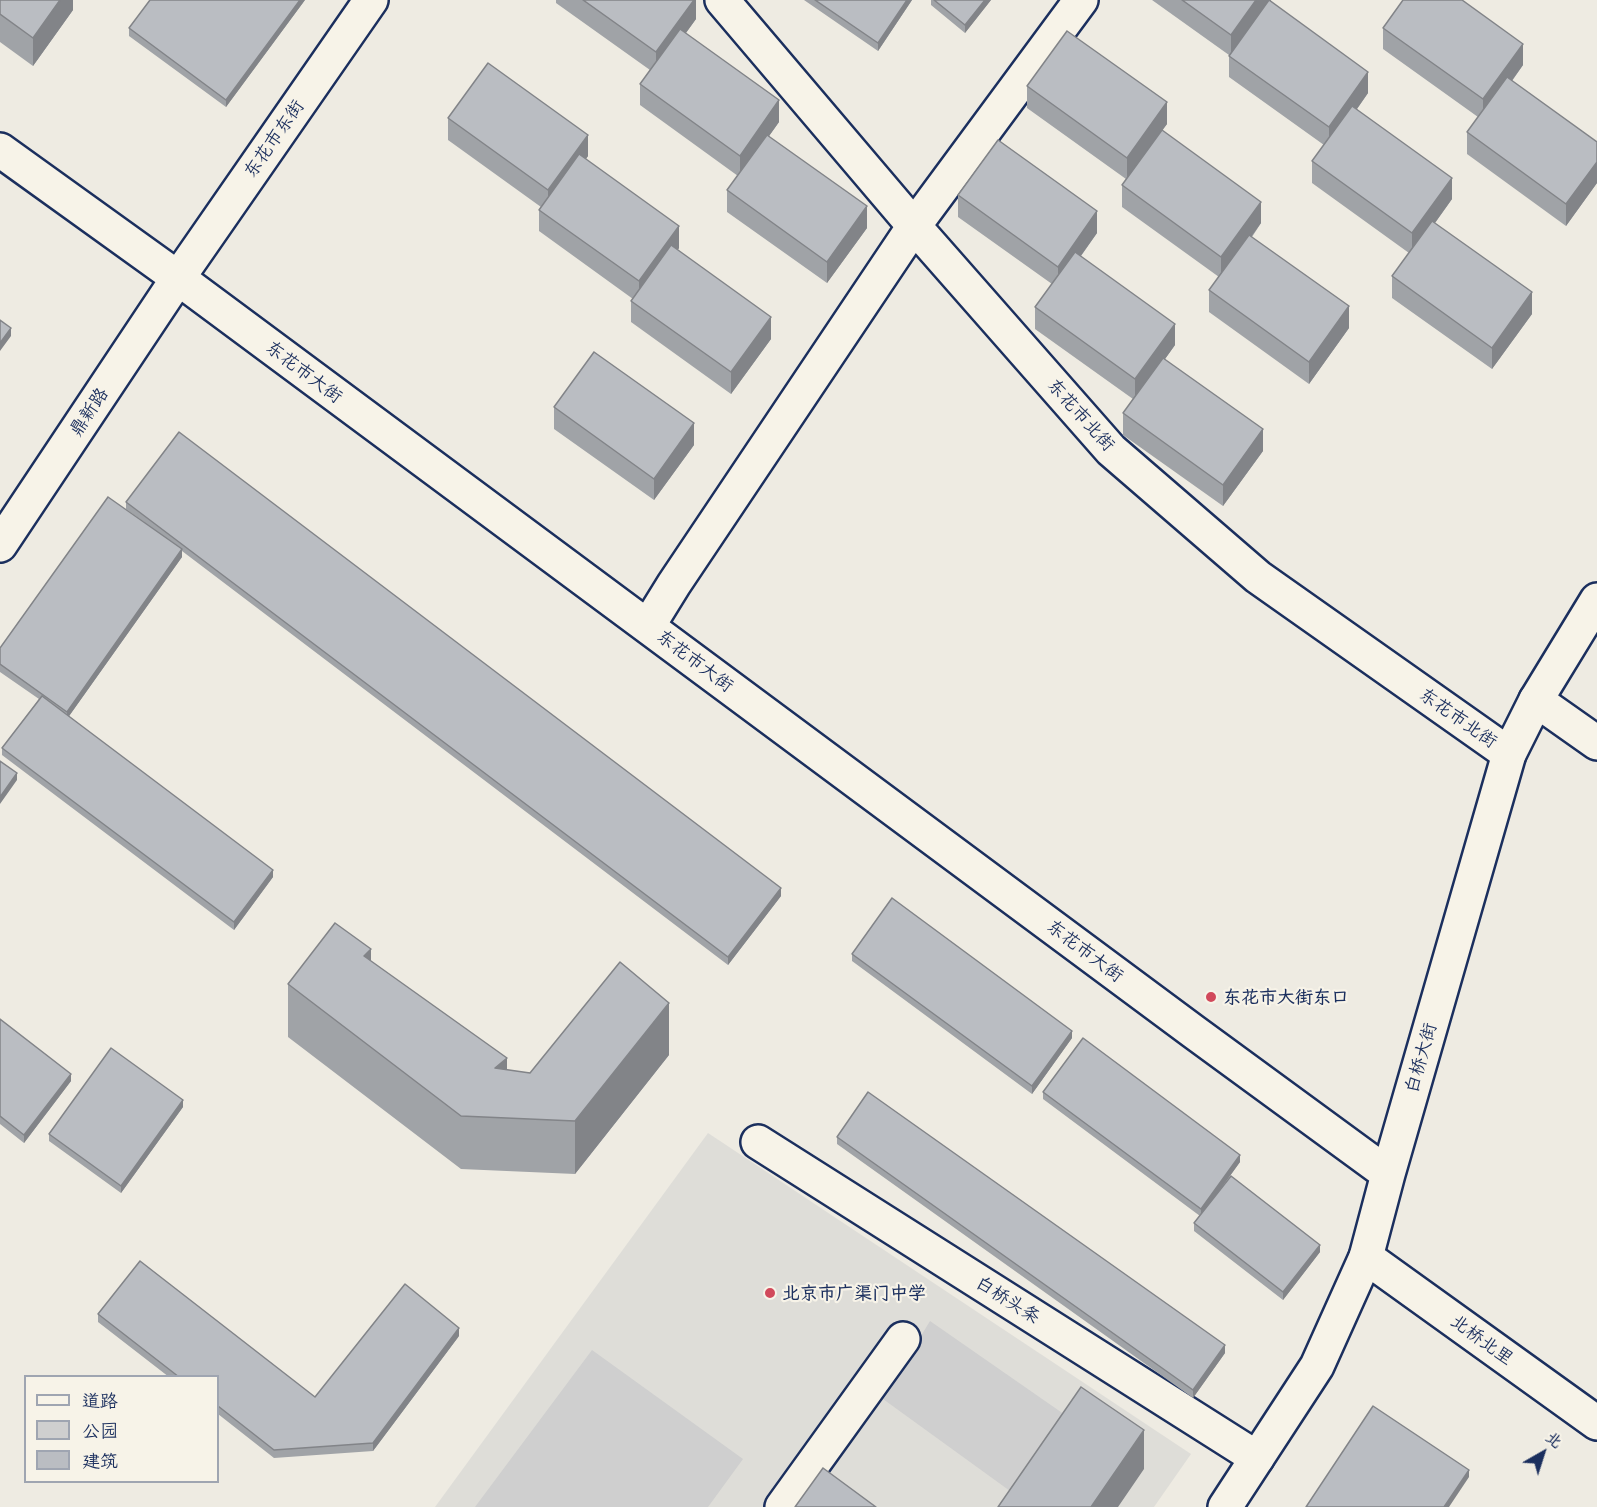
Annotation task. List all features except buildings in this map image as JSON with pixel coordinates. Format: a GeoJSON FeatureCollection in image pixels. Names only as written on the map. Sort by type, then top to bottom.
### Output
{"type":"FeatureCollection","features":[{"type":"Feature","properties":{"kind":"street","name":"东花市东街"},"geometry":{"type":"LineString","coordinates":[[177,278],[371,0]]}},
{"type":"Feature","properties":{"kind":"street","name":"东花市北街"},"geometry":{"type":"LineString","coordinates":[[722,0],[914,226],[1111,450],[1258,577],[1509,754]]}},
{"type":"Feature","properties":{"kind":"street"},"geometry":{"type":"LineString","coordinates":[[648,626],[914,226],[1081,0]]}},
{"type":"Feature","properties":{"kind":"street","name":"东花市大街"},"geometry":{"type":"LineString","coordinates":[[0,150],[177,278],[1388,1174]]}},
{"type":"Feature","properties":{"kind":"street","name":"鼎新路"},"geometry":{"type":"LineString","coordinates":[[0,545],[177,278]]}},
{"type":"Feature","properties":{"kind":"street","name":"白桥大街"},"geometry":{"type":"LineString","coordinates":[[1225,1507],[1317,1366],[1366,1257],[1509,754],[1536,700],[1597,600]]}},
{"type":"Feature","properties":{"kind":"street"},"geometry":{"type":"LineString","coordinates":[[1536,700],[1597,743]]}},
{"type":"Feature","properties":{"kind":"street","name":"白桥头条"},"geometry":{"type":"LineString","coordinates":[[758,1142],[1257,1458]]}},
{"type":"Feature","properties":{"kind":"street","name":"北桥北里"},"geometry":{"type":"LineString","coordinates":[[1366,1257],[1597,1423]]}},
{"type":"Feature","properties":{"kind":"street"},"geometry":{"type":"LineString","coordinates":[[782,1507],[903,1339]]}},
{"type":"Feature","properties":{"kind":"shaded area","name":"北京市广渠门中学"},"geometry":{"type":"Polygon","coordinates":[[[708,1133],[1191,1454],[1154,1507],[435,1507],[708,1133]]]}},
{"type":"Feature","properties":{"kind":"green space"},"geometry":{"type":"Polygon","coordinates":[[[930,1321],[1081,1426],[1028,1504],[883,1399],[930,1321]]]}},
{"type":"Feature","properties":{"kind":"green space"},"geometry":{"type":"Polygon","coordinates":[[[592,1350],[743,1459],[708,1507],[475,1507],[592,1350]]]}},
{"type":"Feature","properties":{"kind":"place","name":"东花市大街东口"},"geometry":{"type":"Point","coordinates":[1211,997]}},
{"type":"Feature","properties":{"kind":"place","name":"北京市广渠门中学"},"geometry":{"type":"Point","coordinates":[770,1293]}}]}
